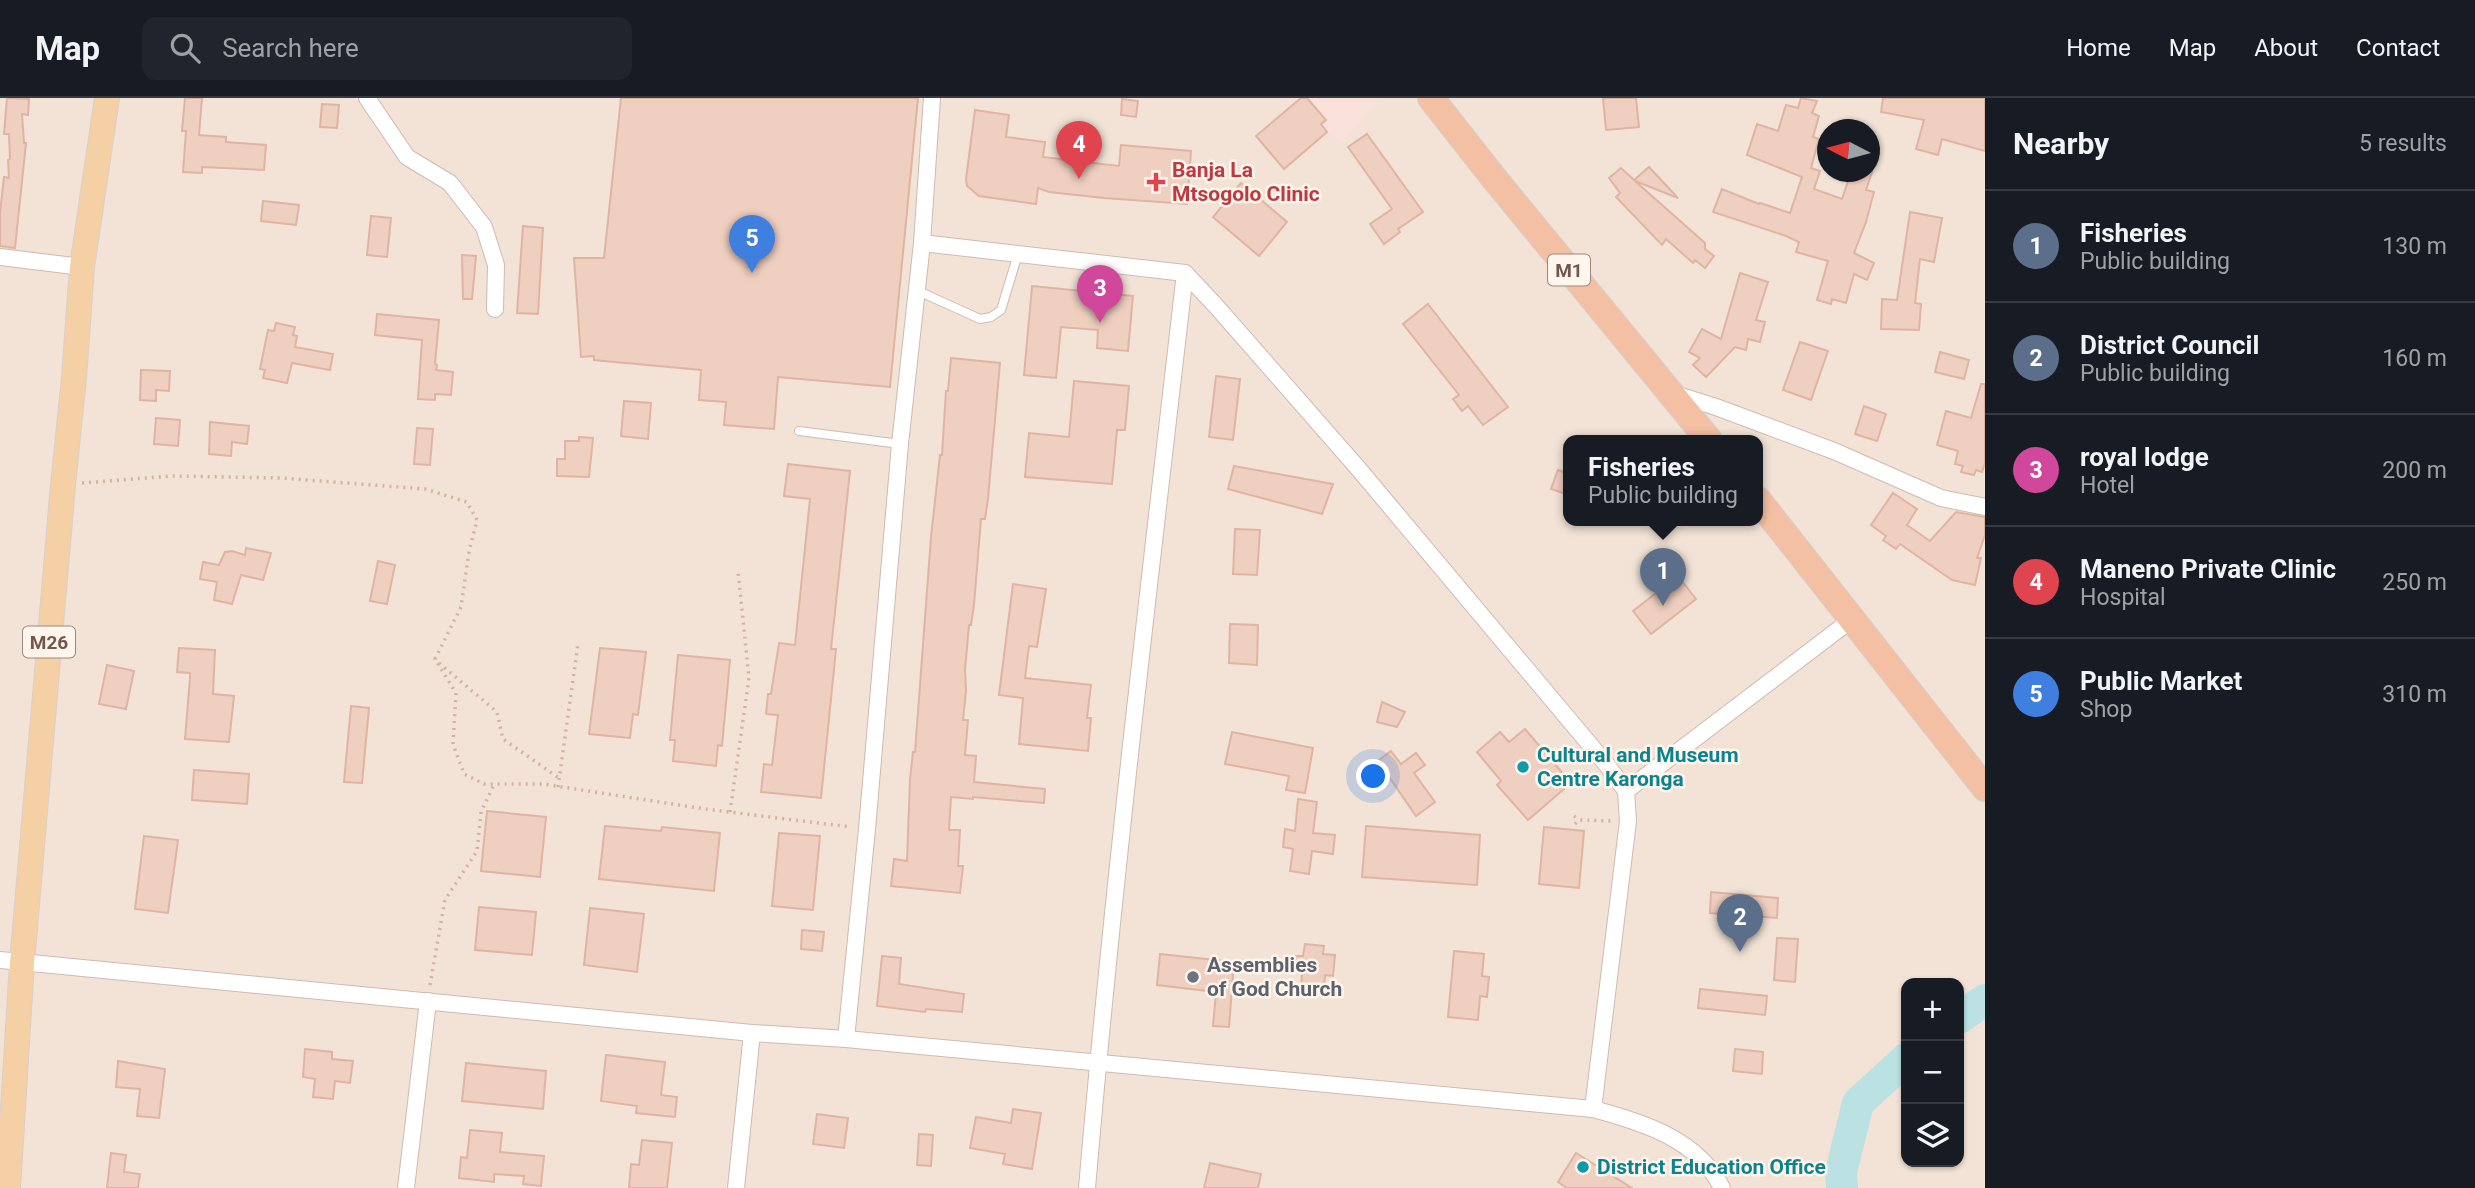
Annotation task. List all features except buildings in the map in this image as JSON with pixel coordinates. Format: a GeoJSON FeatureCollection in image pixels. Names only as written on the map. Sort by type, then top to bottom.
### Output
{"type":"FeatureCollection","features":[{"type":"Feature","properties":{"kind":"highway","name":"M1"},"geometry":{"type":"LineString","coordinates":[[1431,98],[1705,435]]}},
{"type":"Feature","properties":{"kind":"highway"},"geometry":{"type":"LineString","coordinates":[[1763,506],[1985,788]]}},
{"type":"Feature","properties":{"kind":"main road","name":"M26"},"geometry":{"type":"LineString","coordinates":[[8,1188],[11,961],[74,378],[82,267],[107,98]]}},
{"type":"Feature","properties":{"kind":"street"},"geometry":{"type":"LineString","coordinates":[[368,98],[407,157],[450,183],[484,227],[496,265],[495,309]]}},
{"type":"Feature","properties":{"kind":"street"},"geometry":{"type":"LineString","coordinates":[[846,1039],[900,444],[922,243],[932,98]]}},
{"type":"Feature","properties":{"kind":"street"},"geometry":{"type":"LineString","coordinates":[[922,243],[1185,274],[1357,467],[1607,765],[1626,792],[1628,821],[1592,1109]]}},
{"type":"Feature","properties":{"kind":"street"},"geometry":{"type":"LineString","coordinates":[[0,257],[82,267]]}},
{"type":"Feature","properties":{"kind":"street"},"geometry":{"type":"LineString","coordinates":[[1087,1188],[1097,1063],[1185,274]]}},
{"type":"Feature","properties":{"kind":"street"},"geometry":{"type":"LineString","coordinates":[[1669,392],[1834,451],[1941,498],[1985,507]]}},
{"type":"Feature","properties":{"kind":"street"},"geometry":{"type":"LineString","coordinates":[[1626,792],[1851,620]]}},
{"type":"Feature","properties":{"kind":"street"},"geometry":{"type":"LineString","coordinates":[[11,961],[1592,1109],[1627,1118],[1666,1134],[1695,1151],[1714,1172],[1722,1188]]}},
{"type":"Feature","properties":{"kind":"street"},"geometry":{"type":"LineString","coordinates":[[406,1188],[428,1001]]}},
{"type":"Feature","properties":{"kind":"street"},"geometry":{"type":"LineString","coordinates":[[736,1188],[752,1032]]}},
{"type":"Feature","properties":{"kind":"lane"},"geometry":{"type":"LineString","coordinates":[[916,290],[980,319],[991,317],[1001,310],[1018,254]]}},
{"type":"Feature","properties":{"kind":"lane"},"geometry":{"type":"LineString","coordinates":[[799,431],[900,444]]}},
{"type":"Feature","properties":{"kind":"path"},"geometry":{"type":"LineString","coordinates":[[63,485],[171,476],[281,478],[425,489],[467,502],[477,520],[461,607],[435,659]]}},
{"type":"Feature","properties":{"kind":"path"},"geometry":{"type":"LineString","coordinates":[[730,812],[749,678],[738,571]]}},
{"type":"Feature","properties":{"kind":"path"},"geometry":{"type":"LineString","coordinates":[[558,787],[578,644]]}},
{"type":"Feature","properties":{"kind":"path"},"geometry":{"type":"LineString","coordinates":[[435,659],[497,712],[503,739],[559,778]]}},
{"type":"Feature","properties":{"kind":"path"},"geometry":{"type":"LineString","coordinates":[[435,659],[456,693],[453,744],[464,774],[484,784],[558,787],[867,829]]}},
{"type":"Feature","properties":{"kind":"path"},"geometry":{"type":"LineString","coordinates":[[428,1001],[445,900],[477,851],[481,812],[494,785]]}},
{"type":"Feature","properties":{"kind":"path"},"geometry":{"type":"LineString","coordinates":[[1574,816],[1577,822],[1628,821]]}},
{"type":"Feature","properties":{"kind":"shaded area"},"geometry":{"type":"Polygon","coordinates":[[[0,98],[1985,98],[1985,1188],[0,1188],[0,98]]]}},
{"type":"Feature","properties":{"kind":"shaded area"},"geometry":{"type":"Polygon","coordinates":[[[1283,98],[1380,98],[1342,143],[1283,98]]]}},
{"type":"Feature","properties":{"kind":"waterway"},"geometry":{"type":"LineString","coordinates":[[1964,1015],[1985,1000]]}},
{"type":"Feature","properties":{"kind":"waterway"},"geometry":{"type":"LineString","coordinates":[[1842,1188],[1841,1172],[1858,1103],[1901,1064]]}},
{"type":"Feature","properties":{"kind":"place","name":"Maneno Private Clinic"},"geometry":{"type":"Point","coordinates":[1079,179]}},
{"type":"Feature","properties":{"kind":"place","name":"Banja La Mtsogolo Clinic"},"geometry":{"type":"Point","coordinates":[1156,182]}},
{"type":"Feature","properties":{"kind":"place","name":"Public Market"},"geometry":{"type":"Point","coordinates":[752,273]}},
{"type":"Feature","properties":{"kind":"place","name":"royal lodge"},"geometry":{"type":"Point","coordinates":[1100,323]}},
{"type":"Feature","properties":{"kind":"place","name":"Fisheries"},"geometry":{"type":"Point","coordinates":[1663,606]}},
{"type":"Feature","properties":{"kind":"place","name":"Cultural and Museum Centre Karonga"},"geometry":{"type":"Point","coordinates":[1523,767]}},
{"type":"Feature","properties":{"kind":"place","name":"District Council"},"geometry":{"type":"Point","coordinates":[1740,952]}},
{"type":"Feature","properties":{"kind":"place","name":"Assemblies of God Church"},"geometry":{"type":"Point","coordinates":[1193,977]}},
{"type":"Feature","properties":{"kind":"place","name":"District Education Office"},"geometry":{"type":"Point","coordinates":[1583,1167]}}]}
